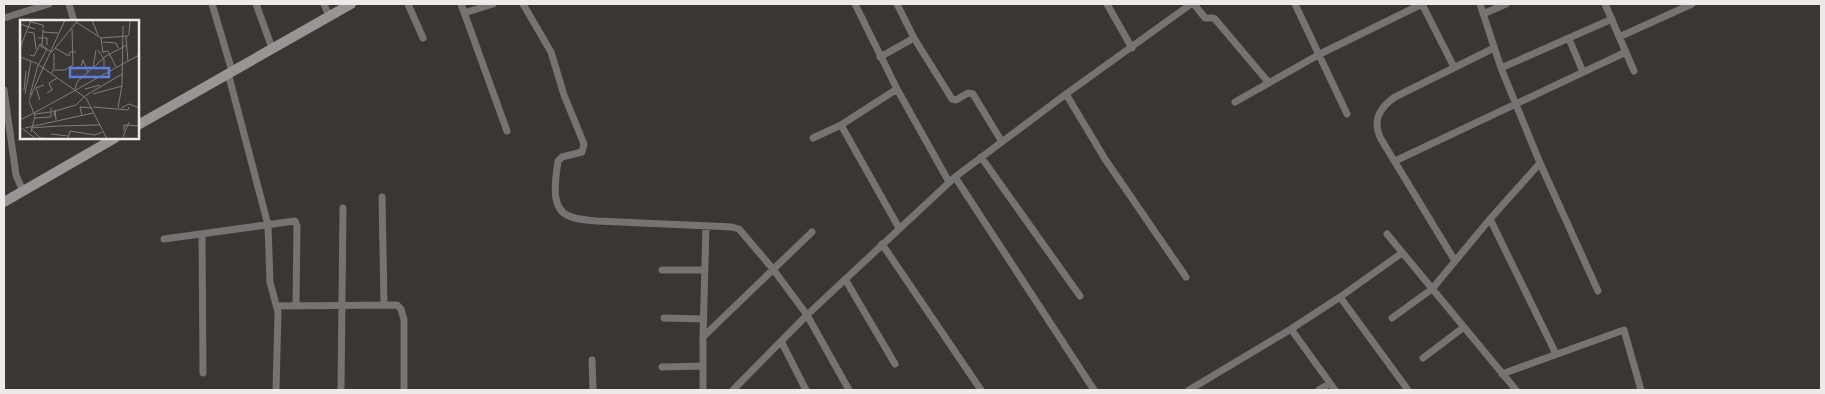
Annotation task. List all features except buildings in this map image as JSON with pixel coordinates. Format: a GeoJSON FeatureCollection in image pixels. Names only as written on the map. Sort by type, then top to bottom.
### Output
{"type":"FeatureCollection","features":[{"type":"Feature","properties":{"kind":"main road"},"geometry":{"type":"LineString","coordinates":[[139,124],[351,4]]}},
{"type":"Feature","properties":{"kind":"main road"},"geometry":{"type":"LineString","coordinates":[[4,202],[111,139]]}},
{"type":"Feature","properties":{"kind":"street"},"geometry":{"type":"LineString","coordinates":[[4,18],[49,4]]}},
{"type":"Feature","properties":{"kind":"street"},"geometry":{"type":"LineString","coordinates":[[69,4],[74,20]]}},
{"type":"Feature","properties":{"kind":"street"},"geometry":{"type":"LineString","coordinates":[[212,4],[268,225],[270,282],[277,306],[276,390]]}},
{"type":"Feature","properties":{"kind":"street"},"geometry":{"type":"LineString","coordinates":[[256,4],[272,48]]}},
{"type":"Feature","properties":{"kind":"street"},"geometry":{"type":"LineString","coordinates":[[324,4],[329,16]]}},
{"type":"Feature","properties":{"kind":"street"},"geometry":{"type":"LineString","coordinates":[[408,4],[423,38]]}},
{"type":"Feature","properties":{"kind":"street"},"geometry":{"type":"LineString","coordinates":[[461,4],[507,130]]}},
{"type":"Feature","properties":{"kind":"street"},"geometry":{"type":"LineString","coordinates":[[464,13],[493,4]]}},
{"type":"Feature","properties":{"kind":"street"},"geometry":{"type":"LineString","coordinates":[[523,4],[551,52],[564,95],[584,144],[582,152],[562,157],[558,161],[556,193],[558,208],[575,218],[597,221],[732,227],[739,229],[807,315],[849,390]]}},
{"type":"Feature","properties":{"kind":"street"},"geometry":{"type":"LineString","coordinates":[[855,4],[897,89],[952,179],[1094,390]]}},
{"type":"Feature","properties":{"kind":"street"},"geometry":{"type":"LineString","coordinates":[[897,4],[914,38],[952,99],[956,100],[968,93],[973,94],[1002,142]]}},
{"type":"Feature","properties":{"kind":"street"},"geometry":{"type":"LineString","coordinates":[[1107,4],[1132,48]]}},
{"type":"Feature","properties":{"kind":"street"},"geometry":{"type":"LineString","coordinates":[[733,390],[807,315],[952,179],[1066,94],[1193,4],[1205,18],[1215,19],[1270,83]]}},
{"type":"Feature","properties":{"kind":"street"},"geometry":{"type":"LineString","coordinates":[[1295,4],[1347,114]]}},
{"type":"Feature","properties":{"kind":"street"},"geometry":{"type":"LineString","coordinates":[[1235,102],[1320,54],[1422,4],[1454,68]]}},
{"type":"Feature","properties":{"kind":"street"},"geometry":{"type":"LineString","coordinates":[[1480,4],[1501,68],[1540,163],[1598,291]]}},
{"type":"Feature","properties":{"kind":"street"},"geometry":{"type":"LineString","coordinates":[[1483,14],[1506,4]]}},
{"type":"Feature","properties":{"kind":"street"},"geometry":{"type":"LineString","coordinates":[[1605,4],[1634,71]]}},
{"type":"Feature","properties":{"kind":"street"},"geometry":{"type":"LineString","coordinates":[[1619,37],[1692,4]]}},
{"type":"Feature","properties":{"kind":"street"},"geometry":{"type":"LineString","coordinates":[[1501,68],[1612,19]]}},
{"type":"Feature","properties":{"kind":"street"},"geometry":{"type":"LineString","coordinates":[[880,57],[914,38]]}},
{"type":"Feature","properties":{"kind":"street"},"geometry":{"type":"LineString","coordinates":[[1569,39],[1584,72]]}},
{"type":"Feature","properties":{"kind":"street"},"geometry":{"type":"LineString","coordinates":[[1454,261],[1378,131],[1377,117],[1386,104],[1395,97],[1494,48]]}},
{"type":"Feature","properties":{"kind":"street"},"geometry":{"type":"LineString","coordinates":[[1395,161],[1626,52]]}},
{"type":"Feature","properties":{"kind":"street"},"geometry":{"type":"LineString","coordinates":[[813,138],[841,125],[897,89]]}},
{"type":"Feature","properties":{"kind":"street"},"geometry":{"type":"LineString","coordinates":[[4,90],[14,167],[23,190]]}},
{"type":"Feature","properties":{"kind":"street"},"geometry":{"type":"LineString","coordinates":[[1066,94],[1105,159],[1186,277]]}},
{"type":"Feature","properties":{"kind":"street"},"geometry":{"type":"LineString","coordinates":[[841,125],[899,228]]}},
{"type":"Feature","properties":{"kind":"street"},"geometry":{"type":"LineString","coordinates":[[981,157],[1080,296]]}},
{"type":"Feature","properties":{"kind":"street"},"geometry":{"type":"LineString","coordinates":[[1392,318],[1432,289],[1490,219],[1540,163]]}},
{"type":"Feature","properties":{"kind":"street"},"geometry":{"type":"LineString","coordinates":[[382,197],[384,304]]}},
{"type":"Feature","properties":{"kind":"street"},"geometry":{"type":"LineString","coordinates":[[341,390],[343,208]]}},
{"type":"Feature","properties":{"kind":"street"},"geometry":{"type":"LineString","coordinates":[[1490,219],[1556,354]]}},
{"type":"Feature","properties":{"kind":"street"},"geometry":{"type":"LineString","coordinates":[[164,239],[292,221],[297,223],[296,306]]}},
{"type":"Feature","properties":{"kind":"street"},"geometry":{"type":"LineString","coordinates":[[703,390],[706,226]]}},
{"type":"Feature","properties":{"kind":"street"},"geometry":{"type":"LineString","coordinates":[[703,337],[812,232]]}},
{"type":"Feature","properties":{"kind":"street"},"geometry":{"type":"LineString","coordinates":[[202,234],[203,373]]}},
{"type":"Feature","properties":{"kind":"street"},"geometry":{"type":"LineString","coordinates":[[1387,234],[1516,390]]}},
{"type":"Feature","properties":{"kind":"street"},"geometry":{"type":"LineString","coordinates":[[882,244],[981,390]]}},
{"type":"Feature","properties":{"kind":"street"},"geometry":{"type":"LineString","coordinates":[[1190,390],[1291,329],[1340,297],[1402,252]]}},
{"type":"Feature","properties":{"kind":"street"},"geometry":{"type":"LineString","coordinates":[[662,270],[705,270]]}},
{"type":"Feature","properties":{"kind":"street"},"geometry":{"type":"LineString","coordinates":[[845,279],[895,364]]}},
{"type":"Feature","properties":{"kind":"street"},"geometry":{"type":"LineString","coordinates":[[1340,297],[1408,390]]}},
{"type":"Feature","properties":{"kind":"street"},"geometry":{"type":"LineString","coordinates":[[277,306],[384,304],[397,306],[403,315],[404,390]]}},
{"type":"Feature","properties":{"kind":"street"},"geometry":{"type":"LineString","coordinates":[[664,318],[704,318]]}},
{"type":"Feature","properties":{"kind":"street"},"geometry":{"type":"LineString","coordinates":[[1423,358],[1464,327]]}},
{"type":"Feature","properties":{"kind":"street"},"geometry":{"type":"LineString","coordinates":[[1291,329],[1335,390]]}},
{"type":"Feature","properties":{"kind":"street"},"geometry":{"type":"LineString","coordinates":[[1502,374],[1624,330],[1641,390]]}},
{"type":"Feature","properties":{"kind":"street"},"geometry":{"type":"LineString","coordinates":[[781,341],[806,390]]}},
{"type":"Feature","properties":{"kind":"street"},"geometry":{"type":"LineString","coordinates":[[592,360],[593,390]]}},
{"type":"Feature","properties":{"kind":"street"},"geometry":{"type":"LineString","coordinates":[[662,367],[703,366]]}},
{"type":"Feature","properties":{"kind":"street"},"geometry":{"type":"LineString","coordinates":[[1319,390],[1330,384]]}}]}
